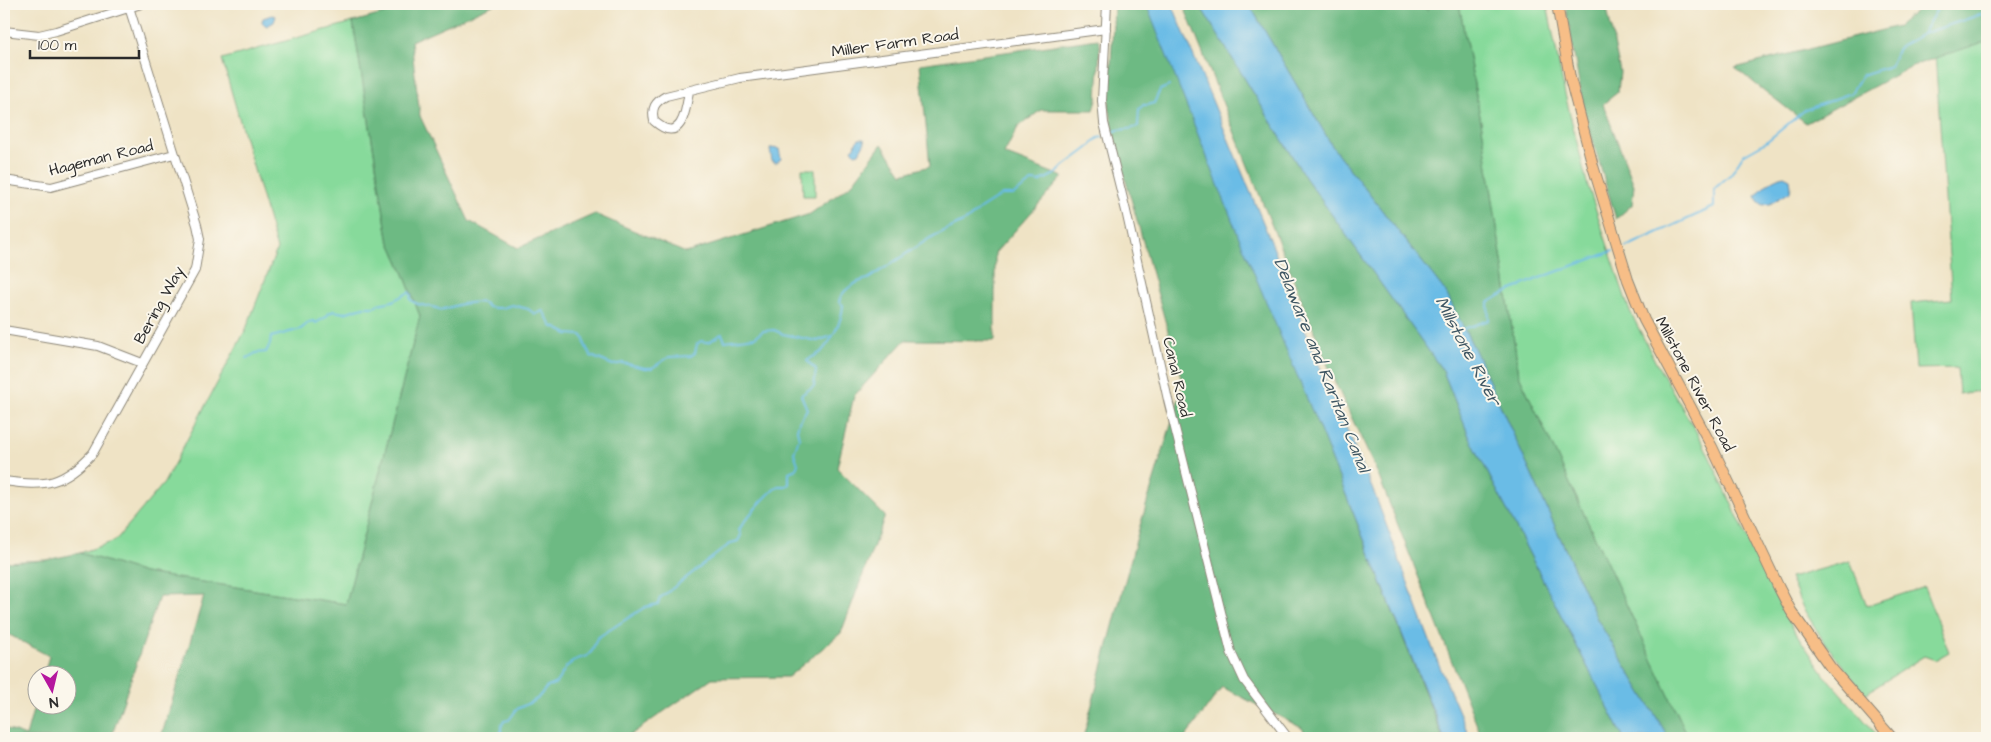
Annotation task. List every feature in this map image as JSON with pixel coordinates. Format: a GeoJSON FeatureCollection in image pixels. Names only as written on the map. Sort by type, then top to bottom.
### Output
{"type":"FeatureCollection","features":[{"type":"Feature","properties":{"kind":"main road","name":"Millstone River Road"},"geometry":{"type":"LineString","coordinates":[[1557,4],[1570,78],[1593,166],[1628,280],[1644,320],[1712,447],[1779,588],[1795,617],[1831,668],[1892,738]]}},
{"type":"Feature","properties":{"kind":"street"},"geometry":{"type":"LineString","coordinates":[[4,31],[39,35],[141,4]]}},
{"type":"Feature","properties":{"kind":"street","name":"Canal Road"},"geometry":{"type":"LineString","coordinates":[[1107,4],[1102,101],[1104,124],[1126,211],[1168,400],[1234,661],[1244,680],[1288,738]]}},
{"type":"Feature","properties":{"kind":"street","name":"Bering Way"},"geometry":{"type":"LineString","coordinates":[[4,480],[38,484],[50,482],[64,478],[80,467],[93,452],[142,363],[190,282],[198,259],[200,239],[197,225],[129,7]]}},
{"type":"Feature","properties":{"kind":"street","name":"Miller Farm Road"},"geometry":{"type":"LineString","coordinates":[[689,91],[685,116],[680,125],[675,128],[665,128],[654,121],[653,110],[659,100],[666,96],[689,91],[700,86],[740,78],[1106,29]]}},
{"type":"Feature","properties":{"kind":"street","name":"Hageman Road"},"geometry":{"type":"LineString","coordinates":[[4,180],[51,187],[174,154]]}},
{"type":"Feature","properties":{"kind":"street"},"geometry":{"type":"LineString","coordinates":[[4,330],[98,346],[142,363]]}},
{"type":"Feature","properties":{"kind":"green space"},"geometry":{"type":"Polygon","coordinates":[[[419,4],[495,4],[411,41],[420,116],[469,221],[518,248],[595,214],[686,253],[810,214],[851,185],[882,144],[902,174],[930,166],[920,64],[1098,39],[1100,44],[1097,100],[1094,110],[1041,110],[1018,127],[1004,154],[1063,177],[995,253],[995,341],[905,340],[854,396],[837,468],[885,516],[841,633],[788,677],[712,678],[626,738],[177,738],[162,734],[204,596],[159,597],[111,738],[4,738],[4,728],[26,736],[32,714],[78,714],[78,664],[47,664],[49,656],[4,632],[4,562],[46,560],[80,553],[144,573],[346,604],[420,316],[388,238],[353,22],[419,4]]]}},
{"type":"Feature","properties":{"kind":"green space"},"geometry":{"type":"Polygon","coordinates":[[[1114,4],[1147,4],[1443,738],[1308,738],[1302,728],[1222,687],[1185,738],[1083,738],[1139,529],[1183,385],[1115,141],[1109,105],[1114,4]]]}},
{"type":"Feature","properties":{"kind":"green space"},"geometry":{"type":"Polygon","coordinates":[[[1183,4],[1199,4],[1305,177],[1443,371],[1469,436],[1624,738],[1482,738],[1377,472],[1333,378],[1183,4]]]}},
{"type":"Feature","properties":{"kind":"green space"},"geometry":{"type":"Polygon","coordinates":[[[1249,4],[1418,4],[1428,10],[1426,4],[1459,4],[1482,127],[1519,375],[1685,730],[1691,738],[1669,738],[1597,619],[1475,350],[1445,291],[1334,149],[1249,4]]]}},
{"type":"Feature","properties":{"kind":"green space"},"geometry":{"type":"Polygon","coordinates":[[[1459,4],[1547,4],[1564,90],[1587,183],[1629,309],[1656,363],[1703,443],[1773,592],[1794,630],[1825,676],[1880,738],[1691,738],[1685,730],[1519,375],[1482,127],[1459,4]]]}},
{"type":"Feature","properties":{"kind":"green space"},"geometry":{"type":"Polygon","coordinates":[[[1565,4],[1606,4],[1620,72],[1618,92],[1603,104],[1634,185],[1632,205],[1616,219],[1584,111],[1565,4]]]}},
{"type":"Feature","properties":{"kind":"green space"},"geometry":{"type":"Polygon","coordinates":[[[1924,4],[1987,4],[1987,41],[1912,66],[1806,123],[1735,68],[1898,26],[1924,4]]]}},
{"type":"Feature","properties":{"kind":"green space"},"geometry":{"type":"Polygon","coordinates":[[[1987,4],[1987,390],[1959,394],[1957,368],[1916,369],[1911,303],[1952,299],[1935,53],[1987,4]]]}},
{"type":"Feature","properties":{"kind":"green space"},"geometry":{"type":"Polygon","coordinates":[[[353,22],[388,238],[420,316],[346,604],[144,573],[80,553],[115,541],[164,483],[246,329],[277,249],[222,59],[353,22]]]}},
{"type":"Feature","properties":{"kind":"green space"},"geometry":{"type":"Polygon","coordinates":[[[802,169],[815,169],[815,196],[803,196],[802,169]]]}},
{"type":"Feature","properties":{"kind":"green space"},"geometry":{"type":"Polygon","coordinates":[[[1850,561],[1867,606],[1924,587],[1949,652],[1935,660],[1924,656],[1865,694],[1824,642],[1803,608],[1790,578],[1850,561]]]}},
{"type":"Feature","properties":{"kind":"water"},"geometry":{"type":"Polygon","coordinates":[[[1146,4],[1172,4],[1272,244],[1317,360],[1375,495],[1437,660],[1470,738],[1444,738],[1315,418],[1238,235],[1146,4]]]}},
{"type":"Feature","properties":{"kind":"water","name":"Millstone River"},"geometry":{"type":"Polygon","coordinates":[[[1199,4],[1249,4],[1334,149],[1445,291],[1475,350],[1597,619],[1669,738],[1624,738],[1469,436],[1443,371],[1305,177],[1199,4]]]}},
{"type":"Feature","properties":{"kind":"water"},"geometry":{"type":"Polygon","coordinates":[[[272,15],[276,16],[274,22],[267,26],[262,23],[263,18],[272,15]]]}},
{"type":"Feature","properties":{"kind":"water"},"geometry":{"type":"Polygon","coordinates":[[[859,139],[864,139],[865,142],[859,153],[855,154],[852,149],[859,139]]]}},
{"type":"Feature","properties":{"kind":"water"},"geometry":{"type":"Polygon","coordinates":[[[771,148],[779,149],[781,159],[776,163],[772,161],[771,148]]]}},
{"type":"Feature","properties":{"kind":"water"},"geometry":{"type":"Polygon","coordinates":[[[1784,176],[1790,179],[1790,192],[1770,204],[1763,205],[1758,201],[1756,196],[1765,186],[1775,179],[1784,176]]]}},
{"type":"Feature","properties":{"kind":"waterway"},"geometry":{"type":"LineString","coordinates":[[1922,34],[1940,4]]}},
{"type":"Feature","properties":{"kind":"waterway"},"geometry":{"type":"LineString","coordinates":[[1626,247],[1714,207],[1714,189],[1731,174],[1743,155],[1766,142],[1805,110],[1851,93],[1862,75],[1890,66],[1898,48],[1922,34],[1982,14],[1987,5]]}},
{"type":"Feature","properties":{"kind":"waterway"},"geometry":{"type":"LineString","coordinates":[[1111,134],[1117,130],[1131,129],[1138,126],[1139,109],[1143,105],[1154,103],[1160,90],[1169,86]]}},
{"type":"Feature","properties":{"kind":"waterway"},"geometry":{"type":"LineString","coordinates":[[495,738],[501,733],[504,721],[509,720],[517,709],[537,699],[546,688],[556,683],[567,666],[577,659],[587,656],[592,651],[597,638],[645,607],[658,604],[660,598],[731,543],[738,541],[741,535],[739,530],[757,506],[778,486],[789,484],[789,472],[796,469],[798,464],[794,453],[799,438],[797,430],[799,422],[807,409],[801,395],[814,386],[816,369],[807,361],[821,352],[833,336],[842,311],[843,305],[839,302],[840,298],[846,290],[868,279],[930,238],[967,220],[1002,195],[1013,195],[1033,181],[1039,182],[1057,173],[1098,138],[1103,137]]}},
{"type":"Feature","properties":{"kind":"waterway","name":"Millstone River"},"geometry":{"type":"LineString","coordinates":[[1463,329],[1489,320],[1488,303],[1501,295],[1537,279],[1613,251]]}},
{"type":"Feature","properties":{"kind":"waterway"},"geometry":{"type":"LineString","coordinates":[[247,358],[256,353],[266,352],[271,337],[301,329],[309,322],[314,321],[316,323],[329,313],[334,311],[344,313],[363,307],[374,307],[378,304],[393,301],[409,292],[411,295],[410,299],[413,302],[441,310],[461,304],[477,302],[495,308],[512,305],[528,309],[535,314],[543,311],[552,326],[568,334],[581,335],[591,356],[613,365],[623,363],[652,368],[669,357],[691,356],[695,353],[697,344],[701,341],[707,342],[722,334],[725,341],[755,337],[763,331],[774,330],[783,334],[817,341],[832,336]]}},
{"type":"Feature","properties":{"kind":"waterway"},"geometry":{"type":"LineString","coordinates":[[478,738],[482,734],[487,738]]}},
{"type":"Feature","properties":{"kind":"water label","name":"Delaware and Raritan Canal"},"geometry":{"type":"Point","coordinates":[1322,365]}}]}
